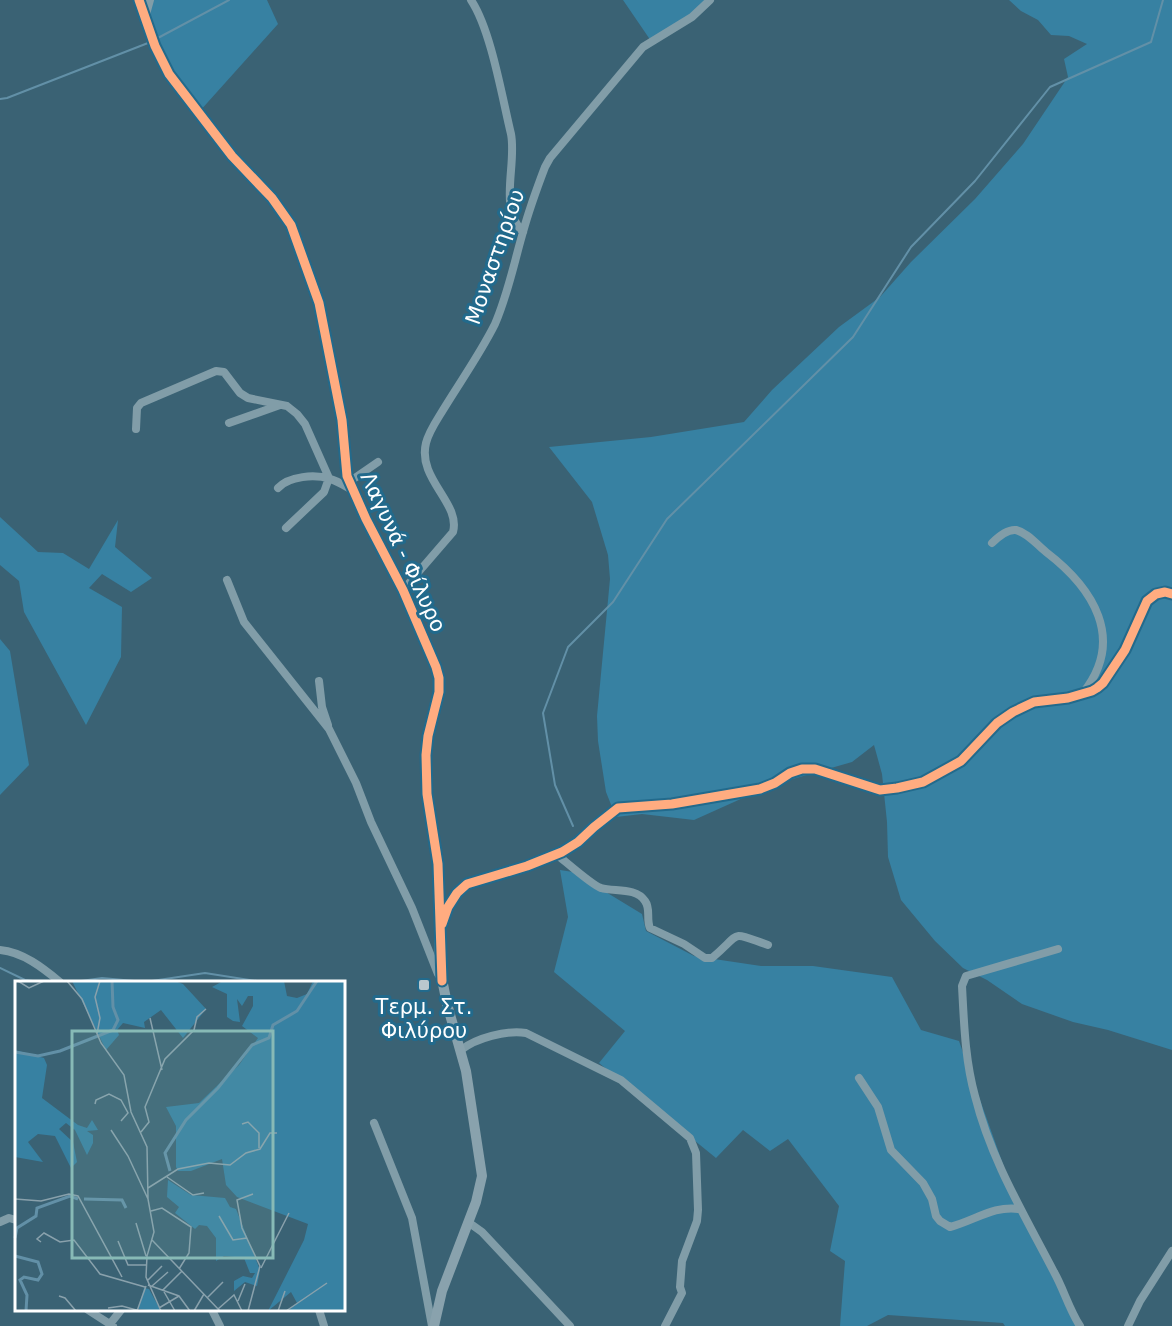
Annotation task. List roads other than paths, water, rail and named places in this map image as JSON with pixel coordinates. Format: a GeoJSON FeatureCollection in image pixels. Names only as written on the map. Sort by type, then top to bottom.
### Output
{"type":"FeatureCollection","features":[{"type":"Feature","properties":{"kind":"street","name":"Λαγυνά - Φίλυρο"},"geometry":{"type":"LineString","coordinates":[[139,0],[153,40],[174,83],[232,156],[272,198],[291,225],[318,303],[342,420],[345,467],[351,486],[403,590],[439,678],[438,699],[428,736],[426,755],[427,794],[438,864],[442,981],[461,1050],[482,1171],[478,1196],[442,1291],[433,1326]]}},
{"type":"Feature","properties":{"kind":"street"},"geometry":{"type":"LineString","coordinates":[[145,18],[150,0]]}},
{"type":"Feature","properties":{"kind":"street"},"geometry":{"type":"LineString","coordinates":[[471,0],[489,43],[511,134],[513,149],[511,208],[515,224],[523,232]]}},
{"type":"Feature","properties":{"kind":"street","name":"Μοναστηρίου"},"geometry":{"type":"LineString","coordinates":[[403,590],[423,564],[450,536],[453,529],[452,513],[428,472],[425,458],[426,445],[436,422],[494,325],[511,278],[523,232],[550,158],[643,47],[692,17],[710,0]]}},
{"type":"Feature","properties":{"kind":"street"},"geometry":{"type":"LineString","coordinates":[[136,429],[137,408],[141,403],[216,371],[224,372],[240,393],[248,398],[287,406],[305,424],[329,478],[324,492],[286,528]]}},
{"type":"Feature","properties":{"kind":"street"},"geometry":{"type":"LineString","coordinates":[[229,423],[282,405]]}},
{"type":"Feature","properties":{"kind":"street"},"geometry":{"type":"LineString","coordinates":[[278,488],[289,480],[299,478],[329,478],[351,486],[378,462]]}},
{"type":"Feature","properties":{"kind":"street"},"geometry":{"type":"LineString","coordinates":[[992,543],[1010,530],[1027,535],[1067,571],[1092,599],[1102,632],[1103,656],[1092,681],[1082,694]]}},
{"type":"Feature","properties":{"kind":"street"},"geometry":{"type":"LineString","coordinates":[[227,580],[244,622],[329,729]]}},
{"type":"Feature","properties":{"kind":"street"},"geometry":{"type":"LineString","coordinates":[[439,933],[448,907],[457,893],[467,884],[527,866],[556,854],[578,842],[618,808],[672,804],[760,789],[802,769],[815,769],[880,790],[910,786],[942,773],[961,761],[997,723],[1022,707],[1034,702],[1082,694],[1092,691],[1103,683],[1134,633],[1147,601],[1156,594],[1165,592],[1172,594]]}},
{"type":"Feature","properties":{"kind":"street"},"geometry":{"type":"LineString","coordinates":[[319,681],[322,708],[329,729],[356,783],[442,981]]}},
{"type":"Feature","properties":{"kind":"street"},"geometry":{"type":"LineString","coordinates":[[556,854],[594,885],[641,897],[648,907],[650,928],[684,944],[705,958],[712,958],[736,936],[745,935],[768,945]]}},
{"type":"Feature","properties":{"kind":"street"},"geometry":{"type":"LineString","coordinates":[[1058,949],[966,976],[962,986],[967,1051],[975,1096],[992,1151],[1019,1209],[1055,1274],[1071,1313],[1080,1326]]}},
{"type":"Feature","properties":{"kind":"street"},"geometry":{"type":"LineString","coordinates":[[0,950],[22,956],[59,981]]}},
{"type":"Feature","properties":{"kind":"street"},"geometry":{"type":"LineString","coordinates":[[461,1050],[469,1043],[480,1039],[519,1032],[526,1033],[621,1080],[690,1138],[696,1153],[697,1221],[682,1261],[680,1287],[682,1293],[665,1326]]}},
{"type":"Feature","properties":{"kind":"street"},"geometry":{"type":"LineString","coordinates":[[859,1078],[878,1107],[891,1150],[923,1183],[940,1221],[950,1227],[999,1209],[1019,1209]]}},
{"type":"Feature","properties":{"kind":"street"},"geometry":{"type":"LineString","coordinates":[[374,1123],[412,1218],[433,1326]]}},
{"type":"Feature","properties":{"kind":"street"},"geometry":{"type":"LineString","coordinates":[[0,1222],[9,1218],[15,1220]]}},
{"type":"Feature","properties":{"kind":"street"},"geometry":{"type":"LineString","coordinates":[[468,1222],[482,1232],[570,1326]]}},
{"type":"Feature","properties":{"kind":"street"},"geometry":{"type":"LineString","coordinates":[[1128,1326],[1140,1301],[1172,1251]]}},
{"type":"Feature","properties":{"kind":"street"},"geometry":{"type":"LineString","coordinates":[[90,1311],[112,1325],[120,1311]]}},
{"type":"Feature","properties":{"kind":"street"},"geometry":{"type":"LineString","coordinates":[[212,1311],[220,1326]]}},
{"type":"Feature","properties":{"kind":"street"},"geometry":{"type":"LineString","coordinates":[[319,1311],[324,1326]]}},
{"type":"Feature","properties":{"kind":"waterway"},"geometry":{"type":"LineString","coordinates":[[156,39],[229,0]]}},
{"type":"Feature","properties":{"kind":"waterway"},"geometry":{"type":"LineString","coordinates":[[573,826],[555,785],[543,713],[568,647],[613,602],[667,519],[853,337],[911,247],[975,181],[1050,87],[1151,42],[1163,0]]}},
{"type":"Feature","properties":{"kind":"waterway"},"geometry":{"type":"LineString","coordinates":[[0,99],[148,43]]}},
{"type":"Feature","properties":{"kind":"waterway"},"geometry":{"type":"LineString","coordinates":[[0,968],[25,980],[33,981]]}},
{"type":"Feature","properties":{"kind":"waterway"},"geometry":{"type":"LineString","coordinates":[[152,981],[205,973],[257,981]]}},
{"type":"Feature","properties":{"kind":"waterway"},"geometry":{"type":"LineString","coordinates":[[81,981],[102,978],[134,981]]}},
{"type":"Feature","properties":{"kind":"place","name":"Τερμ. Στ. Φιλύρου"},"geometry":{"type":"Point","coordinates":[424,985]}}]}
